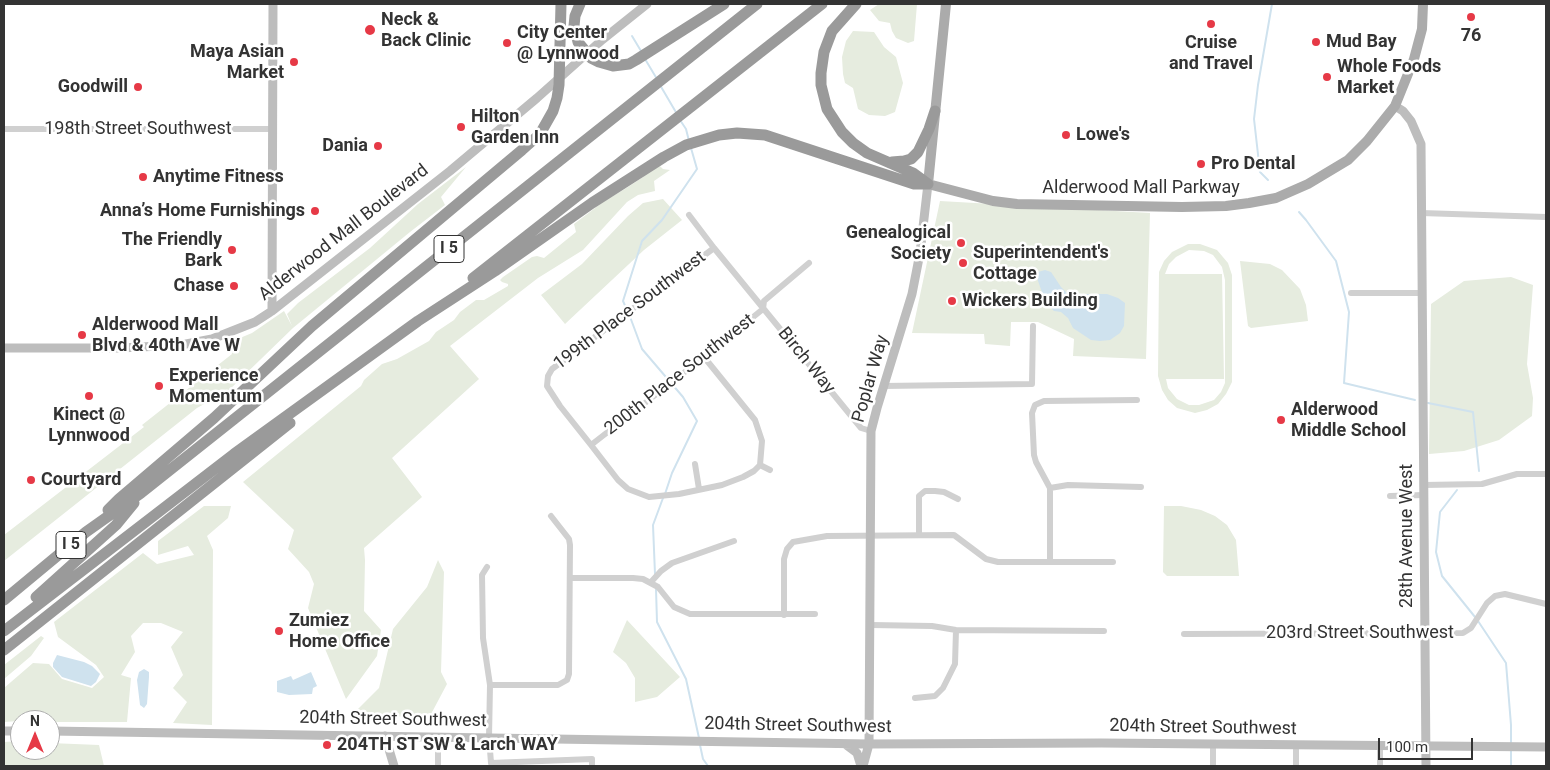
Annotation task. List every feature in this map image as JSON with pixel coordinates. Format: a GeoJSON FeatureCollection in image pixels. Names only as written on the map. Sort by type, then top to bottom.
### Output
{"type":"FeatureCollection","features":[{"type":"Feature","properties":{"kind":"highway"},"geometry":{"type":"LineString","coordinates":[[86,532],[119,499],[214,418],[312,326],[540,134],[550,118],[557,98],[561,4]]}},
{"type":"Feature","properties":{"kind":"highway"},"geometry":{"type":"LineString","coordinates":[[580,4],[575,16],[574,26],[578,42],[591,58],[613,66],[629,64],[724,4]]}},
{"type":"Feature","properties":{"kind":"highway","name":"I 5"},"geometry":{"type":"LineString","coordinates":[[4,600],[86,532],[141,494],[757,4]]}},
{"type":"Feature","properties":{"kind":"highway","name":"I 5"},"geometry":{"type":"LineString","coordinates":[[4,650],[418,321],[822,4]]}},
{"type":"Feature","properties":{"kind":"highway"},"geometry":{"type":"LineString","coordinates":[[856,4],[832,32],[824,52],[821,73],[824,98],[834,122],[842,132],[867,153],[914,172],[928,184]]}},
{"type":"Feature","properties":{"kind":"highway"},"geometry":{"type":"LineString","coordinates":[[888,162],[911,159],[918,152],[935,111]]}},
{"type":"Feature","properties":{"kind":"highway"},"geometry":{"type":"LineString","coordinates":[[4,630],[234,454],[418,321],[495,272],[592,203],[664,157],[700,140],[719,135],[737,133],[765,135],[914,184],[928,184]]}},
{"type":"Feature","properties":{"kind":"highway"},"geometry":{"type":"LineString","coordinates":[[4,623],[33,600],[116,525],[141,494]]}},
{"type":"Feature","properties":{"kind":"main road"},"geometry":{"type":"LineString","coordinates":[[941,4],[944,22]]}},
{"type":"Feature","properties":{"kind":"main road","name":"Poplar Way"},"geometry":{"type":"LineString","coordinates":[[928,184],[946,4]]}},
{"type":"Feature","properties":{"kind":"main road","name":"Alderwood Mall Parkway"},"geometry":{"type":"LineString","coordinates":[[928,184],[1017,204],[1191,207],[1250,204],[1276,198],[1308,184],[1348,160],[1367,141],[1395,106],[1414,60],[1422,28],[1423,4]]}},
{"type":"Feature","properties":{"kind":"street"},"geometry":{"type":"LineString","coordinates":[[272,311],[273,4]]}},
{"type":"Feature","properties":{"kind":"street","name":"Alderwood Mall Boulevard"},"geometry":{"type":"LineString","coordinates":[[4,348],[120,348],[197,343],[238,330],[255,322],[272,311],[450,171],[538,98],[602,40],[647,4]]}},
{"type":"Feature","properties":{"kind":"street","name":"28th Avenue West"},"geometry":{"type":"LineString","coordinates":[[1395,106],[1403,111],[1411,121],[1420,144],[1426,766]]}},
{"type":"Feature","properties":{"kind":"street","name":"198th Street Southwest"},"geometry":{"type":"LineString","coordinates":[[4,129],[272,129]]}},
{"type":"Feature","properties":{"kind":"street","name":"Poplar Way"},"geometry":{"type":"LineString","coordinates":[[862,766],[869,744],[872,535],[871,432],[912,294],[920,253],[928,184]]}},
{"type":"Feature","properties":{"kind":"street"},"geometry":{"type":"LineString","coordinates":[[1421,213],[1546,217]]}},
{"type":"Feature","properties":{"kind":"street","name":"Birch Way"},"geometry":{"type":"LineString","coordinates":[[689,214],[714,248],[860,428],[871,432]]}},
{"type":"Feature","properties":{"kind":"street","name":"199th Place Southwest"},"geometry":{"type":"LineString","coordinates":[[590,445],[547,386],[548,376],[552,369],[714,248]]}},
{"type":"Feature","properties":{"kind":"street","name":"200th Place Southwest"},"geometry":{"type":"LineString","coordinates":[[590,445],[763,309],[764,301],[809,262]]}},
{"type":"Feature","properties":{"kind":"street"},"geometry":{"type":"LineString","coordinates":[[1350,292],[1422,293]]}},
{"type":"Feature","properties":{"kind":"street"},"geometry":{"type":"LineString","coordinates":[[884,386],[1032,384],[1033,326]]}},
{"type":"Feature","properties":{"kind":"street"},"geometry":{"type":"LineString","coordinates":[[590,445],[618,480],[628,489],[640,495],[660,497],[722,485],[743,478],[754,471],[760,464],[762,441],[755,420],[704,357]]}},
{"type":"Feature","properties":{"kind":"street"},"geometry":{"type":"LineString","coordinates":[[1050,562],[1050,488],[1034,455],[1032,413],[1035,405],[1044,401],[1137,400]]}},
{"type":"Feature","properties":{"kind":"street"},"geometry":{"type":"LineString","coordinates":[[695,464],[699,489]]}},
{"type":"Feature","properties":{"kind":"street"},"geometry":{"type":"LineString","coordinates":[[760,464],[770,470]]}},
{"type":"Feature","properties":{"kind":"street"},"geometry":{"type":"LineString","coordinates":[[1390,496],[1424,490],[1482,484],[1517,474],[1546,474]]}},
{"type":"Feature","properties":{"kind":"street"},"geometry":{"type":"LineString","coordinates":[[1050,488],[1068,485],[1141,488]]}},
{"type":"Feature","properties":{"kind":"street"},"geometry":{"type":"LineString","coordinates":[[919,535],[919,496],[925,491],[935,491],[944,492],[958,499]]}},
{"type":"Feature","properties":{"kind":"street"},"geometry":{"type":"LineString","coordinates":[[490,685],[551,685],[563,683],[567,680],[570,667],[569,539],[550,516]]}},
{"type":"Feature","properties":{"kind":"street"},"geometry":{"type":"LineString","coordinates":[[784,615],[784,559],[787,549],[793,542],[827,536],[954,535],[986,559],[998,562],[1113,562]]}},
{"type":"Feature","properties":{"kind":"street"},"geometry":{"type":"LineString","coordinates":[[651,582],[660,571],[672,564],[734,541]]}},
{"type":"Feature","properties":{"kind":"street"},"geometry":{"type":"LineString","coordinates":[[487,567],[482,575],[483,638],[490,685],[490,765],[592,759],[592,766]]}},
{"type":"Feature","properties":{"kind":"street"},"geometry":{"type":"LineString","coordinates":[[570,578],[632,578],[651,582],[658,587],[674,607],[690,614],[815,614]]}},
{"type":"Feature","properties":{"kind":"street","name":"203rd Street Southwest"},"geometry":{"type":"LineString","coordinates":[[1184,634],[1424,634],[1467,632],[1487,603],[1495,596],[1505,594],[1546,604]]}},
{"type":"Feature","properties":{"kind":"street"},"geometry":{"type":"LineString","coordinates":[[871,625],[932,626],[956,630],[1104,631]]}},
{"type":"Feature","properties":{"kind":"street"},"geometry":{"type":"LineString","coordinates":[[916,698],[935,696],[943,688],[955,664],[956,630]]}},
{"type":"Feature","properties":{"kind":"street","name":"204th Street Southwest"},"geometry":{"type":"LineString","coordinates":[[60,731],[845,744],[1110,743],[1546,747]]}},
{"type":"Feature","properties":{"kind":"street"},"geometry":{"type":"LineString","coordinates":[[386,736],[394,766]]}},
{"type":"Feature","properties":{"kind":"street"},"geometry":{"type":"LineString","coordinates":[[845,744],[854,749],[862,766]]}},
{"type":"Feature","properties":{"kind":"street"},"geometry":{"type":"LineString","coordinates":[[1213,745],[1213,766]]}},
{"type":"Feature","properties":{"kind":"street"},"geometry":{"type":"LineString","coordinates":[[1296,746],[1296,766]]}},
{"type":"Feature","properties":{"kind":"street"},"geometry":{"type":"LineString","coordinates":[[1380,746],[1380,766]]}},
{"type":"Feature","properties":{"kind":"street"},"geometry":{"type":"LineString","coordinates":[[438,753],[438,766]]}},
{"type":"Feature","properties":{"kind":"shaded area"},"geometry":{"type":"Polygon","coordinates":[[[879,4],[917,4],[914,41],[908,43],[896,38],[890,23],[879,21],[870,10],[879,4]]]}},
{"type":"Feature","properties":{"kind":"shaded area"},"geometry":{"type":"Polygon","coordinates":[[[853,31],[874,32],[884,47],[896,57],[903,83],[895,112],[885,116],[869,115],[858,109],[853,88],[845,83],[843,74],[842,57],[846,41],[853,31]]]}},
{"type":"Feature","properties":{"kind":"shaded area"},"geometry":{"type":"Polygon","coordinates":[[[660,166],[663,169],[670,170],[654,181],[655,191],[638,195],[627,202],[583,250],[538,278],[450,346],[479,379],[392,458],[422,497],[364,548],[364,611],[381,630],[377,656],[346,699],[308,608],[314,584],[309,572],[288,549],[294,530],[243,482],[361,386],[364,380],[382,364],[397,359],[429,341],[436,332],[454,320],[460,312],[476,300],[484,300],[508,286],[508,284],[500,280],[503,277],[532,257],[544,258],[576,232],[574,224],[603,202],[660,166]]]}},
{"type":"Feature","properties":{"kind":"shaded area"},"geometry":{"type":"Polygon","coordinates":[[[466,167],[441,197],[445,205],[293,328],[228,391],[197,408],[4,561],[4,535],[144,427],[142,425],[232,354],[228,343],[252,333],[284,311],[292,326],[287,314],[298,303],[370,248],[418,204],[466,167]]]}},
{"type":"Feature","properties":{"kind":"shaded area"},"geometry":{"type":"Polygon","coordinates":[[[663,199],[682,220],[644,250],[565,324],[541,295],[582,264],[643,203],[663,199]]]}},
{"type":"Feature","properties":{"kind":"shaded area"},"geometry":{"type":"Polygon","coordinates":[[[940,201],[1150,213],[1146,359],[1073,356],[1074,339],[1038,322],[1011,322],[1010,346],[985,344],[984,334],[912,333],[940,201]]]}},
{"type":"Feature","properties":{"kind":"shaded area"},"geometry":{"type":"Polygon","coordinates":[[[1188,244],[1200,244],[1217,250],[1228,263],[1232,275],[1232,382],[1218,404],[1207,410],[1195,413],[1177,408],[1168,400],[1162,390],[1158,376],[1159,272],[1164,261],[1172,252],[1188,244]],[[1189,250],[1176,257],[1169,264],[1165,274],[1222,274],[1224,379],[1166,379],[1168,388],[1177,399],[1189,405],[1199,405],[1214,400],[1221,392],[1225,383],[1225,280],[1222,267],[1213,255],[1204,251],[1189,250]]]}},
{"type":"Feature","properties":{"kind":"shaded area"},"geometry":{"type":"Polygon","coordinates":[[[1240,261],[1270,264],[1282,270],[1300,289],[1306,305],[1308,321],[1251,328],[1248,326],[1240,261]]]}},
{"type":"Feature","properties":{"kind":"shaded area"},"geometry":{"type":"Polygon","coordinates":[[[1511,277],[1533,285],[1527,364],[1533,398],[1532,416],[1499,440],[1464,451],[1429,454],[1431,304],[1464,281],[1511,277]]]}},
{"type":"Feature","properties":{"kind":"shaded area"},"geometry":{"type":"Polygon","coordinates":[[[204,506],[231,506],[228,518],[207,536],[213,550],[212,725],[173,723],[187,702],[173,688],[183,675],[171,647],[183,632],[161,623],[143,623],[131,636],[135,652],[121,675],[131,678],[127,722],[60,722],[60,710],[10,710],[10,722],[4,722],[4,688],[33,663],[49,664],[62,679],[92,688],[104,677],[96,665],[58,637],[54,622],[143,553],[157,564],[194,555],[188,546],[158,555],[158,541],[204,506]]]}},
{"type":"Feature","properties":{"kind":"shaded area"},"geometry":{"type":"Polygon","coordinates":[[[1164,506],[1181,506],[1201,510],[1215,516],[1227,525],[1236,540],[1239,576],[1167,576],[1163,572],[1164,506]]]}},
{"type":"Feature","properties":{"kind":"shaded area"},"geometry":{"type":"Polygon","coordinates":[[[438,560],[444,572],[441,672],[447,684],[430,716],[350,717],[379,688],[393,629],[427,587],[438,560]]]}},
{"type":"Feature","properties":{"kind":"shaded area"},"geometry":{"type":"Polygon","coordinates":[[[627,620],[680,677],[657,697],[635,702],[635,678],[626,663],[613,652],[627,620]]]}},
{"type":"Feature","properties":{"kind":"shaded area"},"geometry":{"type":"Polygon","coordinates":[[[41,636],[44,638],[31,656],[4,679],[4,665],[41,636]]]}},
{"type":"Feature","properties":{"kind":"shaded area"},"geometry":{"type":"Polygon","coordinates":[[[4,742],[10,742],[10,760],[60,760],[60,743],[99,745],[104,766],[4,766],[4,742]]]}},
{"type":"Feature","properties":{"kind":"water"},"geometry":{"type":"Polygon","coordinates":[[[1045,270],[1051,272],[1068,294],[1107,294],[1125,303],[1124,326],[1120,333],[1110,340],[1100,341],[1091,340],[1073,328],[1068,318],[1061,312],[1054,311],[1044,298],[1037,278],[1038,272],[1045,270]]]}},
{"type":"Feature","properties":{"kind":"water"},"geometry":{"type":"Polygon","coordinates":[[[57,655],[92,666],[100,674],[96,682],[91,686],[62,677],[53,667],[57,655]]]}},
{"type":"Feature","properties":{"kind":"water"},"geometry":{"type":"Polygon","coordinates":[[[144,669],[149,672],[149,677],[147,704],[144,708],[140,705],[137,680],[139,672],[144,669]]]}},
{"type":"Feature","properties":{"kind":"water"},"geometry":{"type":"Polygon","coordinates":[[[311,672],[317,686],[313,688],[312,694],[289,695],[277,692],[277,681],[291,676],[293,680],[311,672]]]}},
{"type":"Feature","properties":{"kind":"waterway"},"geometry":{"type":"LineString","coordinates":[[1268,180],[1260,172],[1254,119],[1272,4]]}},
{"type":"Feature","properties":{"kind":"waterway"},"geometry":{"type":"LineString","coordinates":[[632,36],[641,51]]}},
{"type":"Feature","properties":{"kind":"waterway"},"geometry":{"type":"LineString","coordinates":[[645,59],[657,79]]}},
{"type":"Feature","properties":{"kind":"waterway"},"geometry":{"type":"LineString","coordinates":[[660,85],[677,114]]}},
{"type":"Feature","properties":{"kind":"waterway"},"geometry":{"type":"LineString","coordinates":[[680,120],[686,129],[689,141]]}},
{"type":"Feature","properties":{"kind":"waterway"},"geometry":{"type":"LineString","coordinates":[[627,310],[623,301],[642,241],[662,220],[697,169],[691,148]]}},
{"type":"Feature","properties":{"kind":"waterway"},"geometry":{"type":"LineString","coordinates":[[1299,212],[1336,261],[1349,312],[1344,383],[1415,400]]}},
{"type":"Feature","properties":{"kind":"waterway"},"geometry":{"type":"LineString","coordinates":[[629,314],[642,349],[683,397],[697,421],[672,473],[665,494]]}},
{"type":"Feature","properties":{"kind":"waterway"},"geometry":{"type":"LineString","coordinates":[[1428,403],[1473,412],[1479,471]]}},
{"type":"Feature","properties":{"kind":"waterway"},"geometry":{"type":"LineString","coordinates":[[1457,490],[1440,512],[1436,552],[1442,576],[1475,617]]}},
{"type":"Feature","properties":{"kind":"waterway"},"geometry":{"type":"LineString","coordinates":[[655,574],[653,525],[663,498]]}},
{"type":"Feature","properties":{"kind":"waterway"},"geometry":{"type":"LineString","coordinates":[[656,589],[657,622],[686,679],[699,738]]}},
{"type":"Feature","properties":{"kind":"waterway"},"geometry":{"type":"LineString","coordinates":[[1478,621],[1506,663],[1511,745]]}},
{"type":"Feature","properties":{"kind":"waterway"},"geometry":{"type":"LineString","coordinates":[[700,745],[703,759],[708,766]]}},
{"type":"Feature","properties":{"kind":"waterway"},"geometry":{"type":"LineString","coordinates":[[1511,749],[1511,766]]}},
{"type":"Feature","properties":{"kind":"place","name":"76"},"geometry":{"type":"Point","coordinates":[1471,17]}},
{"type":"Feature","properties":{"kind":"place","name":"Cruise and Travel"},"geometry":{"type":"Point","coordinates":[1211,24]}},
{"type":"Feature","properties":{"kind":"place","name":"Neck & Back Clinic"},"geometry":{"type":"Point","coordinates":[370,30]}},
{"type":"Feature","properties":{"kind":"place","name":"Mud Bay"},"geometry":{"type":"Point","coordinates":[1316,42]}},
{"type":"Feature","properties":{"kind":"place","name":"City Center @ Lynnwood"},"geometry":{"type":"Point","coordinates":[507,43]}},
{"type":"Feature","properties":{"kind":"place","name":"Maya Asian Market"},"geometry":{"type":"Point","coordinates":[294,62]}},
{"type":"Feature","properties":{"kind":"place","name":"Whole Foods Market"},"geometry":{"type":"Point","coordinates":[1327,77]}},
{"type":"Feature","properties":{"kind":"place","name":"Goodwill"},"geometry":{"type":"Point","coordinates":[138,87]}},
{"type":"Feature","properties":{"kind":"place","name":"Hilton Garden Inn"},"geometry":{"type":"Point","coordinates":[461,127]}},
{"type":"Feature","properties":{"kind":"place","name":"Lowe's"},"geometry":{"type":"Point","coordinates":[1066,135]}},
{"type":"Feature","properties":{"kind":"place","name":"Dania"},"geometry":{"type":"Point","coordinates":[378,146]}},
{"type":"Feature","properties":{"kind":"place","name":"Pro Dental"},"geometry":{"type":"Point","coordinates":[1201,164]}},
{"type":"Feature","properties":{"kind":"place","name":"Anytime Fitness"},"geometry":{"type":"Point","coordinates":[143,177]}},
{"type":"Feature","properties":{"kind":"place","name":"Anna’s Home Furnishings"},"geometry":{"type":"Point","coordinates":[315,211]}},
{"type":"Feature","properties":{"kind":"place","name":"Genealogical Society"},"geometry":{"type":"Point","coordinates":[961,243]}},
{"type":"Feature","properties":{"kind":"place","name":"The Friendly Bark"},"geometry":{"type":"Point","coordinates":[232,250]}},
{"type":"Feature","properties":{"kind":"place","name":"Superintendent's Cottage"},"geometry":{"type":"Point","coordinates":[963,263]}},
{"type":"Feature","properties":{"kind":"place","name":"Chase"},"geometry":{"type":"Point","coordinates":[234,286]}},
{"type":"Feature","properties":{"kind":"place","name":"Wickers Building"},"geometry":{"type":"Point","coordinates":[952,301]}},
{"type":"Feature","properties":{"kind":"place","name":"Alderwood Mall Blvd & 40th Ave W"},"geometry":{"type":"Point","coordinates":[82,335]}},
{"type":"Feature","properties":{"kind":"place","name":"Experience Momentum"},"geometry":{"type":"Point","coordinates":[159,386]}},
{"type":"Feature","properties":{"kind":"place","name":"Kinect @ Lynnwood"},"geometry":{"type":"Point","coordinates":[89,396]}},
{"type":"Feature","properties":{"kind":"place","name":"Alderwood Middle School"},"geometry":{"type":"Point","coordinates":[1281,420]}},
{"type":"Feature","properties":{"kind":"place","name":"Courtyard"},"geometry":{"type":"Point","coordinates":[31,480]}},
{"type":"Feature","properties":{"kind":"place","name":"Zumiez Home Office"},"geometry":{"type":"Point","coordinates":[279,631]}},
{"type":"Feature","properties":{"kind":"place","name":"204TH ST SW & Larch WAY"},"geometry":{"type":"Point","coordinates":[327,745]}}]}
